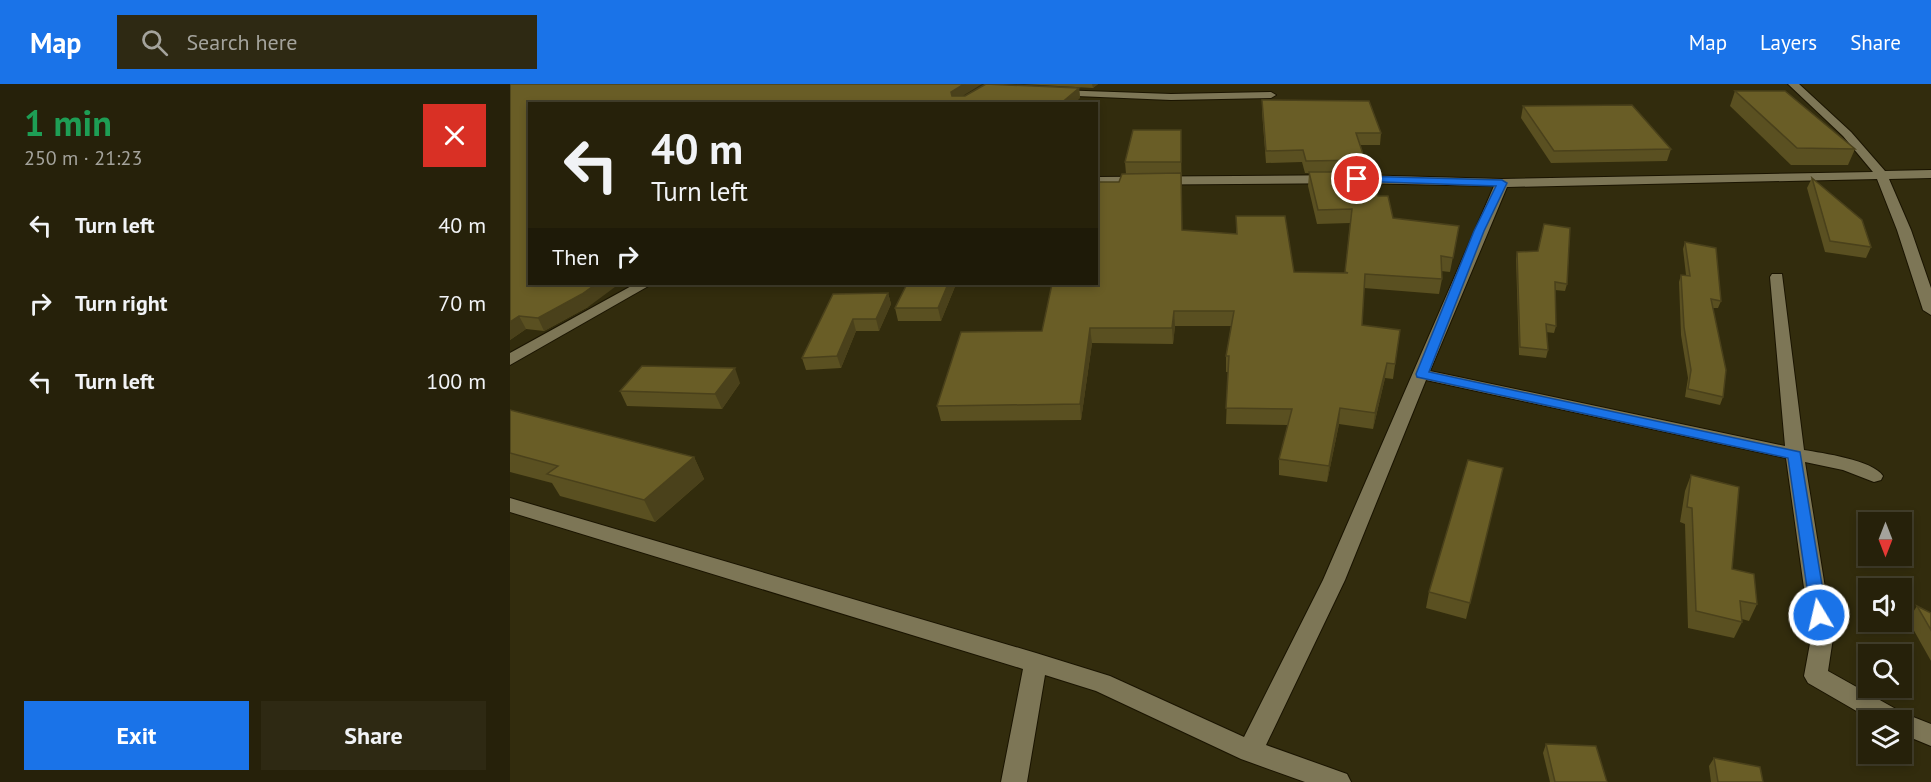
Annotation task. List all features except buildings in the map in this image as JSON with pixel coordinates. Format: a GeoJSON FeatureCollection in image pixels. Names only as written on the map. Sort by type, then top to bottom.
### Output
{"type":"FeatureCollection","features":[{"type":"Feature","properties":{"kind":"street"},"geometry":{"type":"LineString","coordinates":[[1793,84],[1847,134],[1881,174],[1904,230],[1931,310]]}},
{"type":"Feature","properties":{"kind":"street"},"geometry":{"type":"LineString","coordinates":[[1044,92],[1172,96],[1271,95]]}},
{"type":"Feature","properties":{"kind":"street"},"geometry":{"type":"LineString","coordinates":[[1098,181],[1357,179],[1502,183],[1931,174]]}},
{"type":"Feature","properties":{"kind":"street"},"geometry":{"type":"LineString","coordinates":[[1250,751],[1334,581],[1422,374],[1479,231],[1502,183]]}},
{"type":"Feature","properties":{"kind":"street"},"geometry":{"type":"LineString","coordinates":[[1777,277],[1795,455],[1822,638],[1816,676],[1876,710]]}},
{"type":"Feature","properties":{"kind":"street"},"geometry":{"type":"LineString","coordinates":[[510,360],[643,285]]}},
{"type":"Feature","properties":{"kind":"street"},"geometry":{"type":"LineString","coordinates":[[1422,374],[1848,465],[1874,476]]}},
{"type":"Feature","properties":{"kind":"street"},"geometry":{"type":"LineString","coordinates":[[510,505],[1102,683],[1250,751],[1338,782]]}},
{"type":"Feature","properties":{"kind":"street"},"geometry":{"type":"LineString","coordinates":[[1014,782],[1036,662]]}},
{"type":"Feature","properties":{"kind":"street"},"geometry":{"type":"LineString","coordinates":[[1912,727],[1931,735]]}},
{"type":"Feature","properties":{"kind":"route"},"geometry":{"type":"LineString","coordinates":[[1357,179],[1502,183],[1479,231],[1422,374],[1795,455],[1819,615]]}}]}
